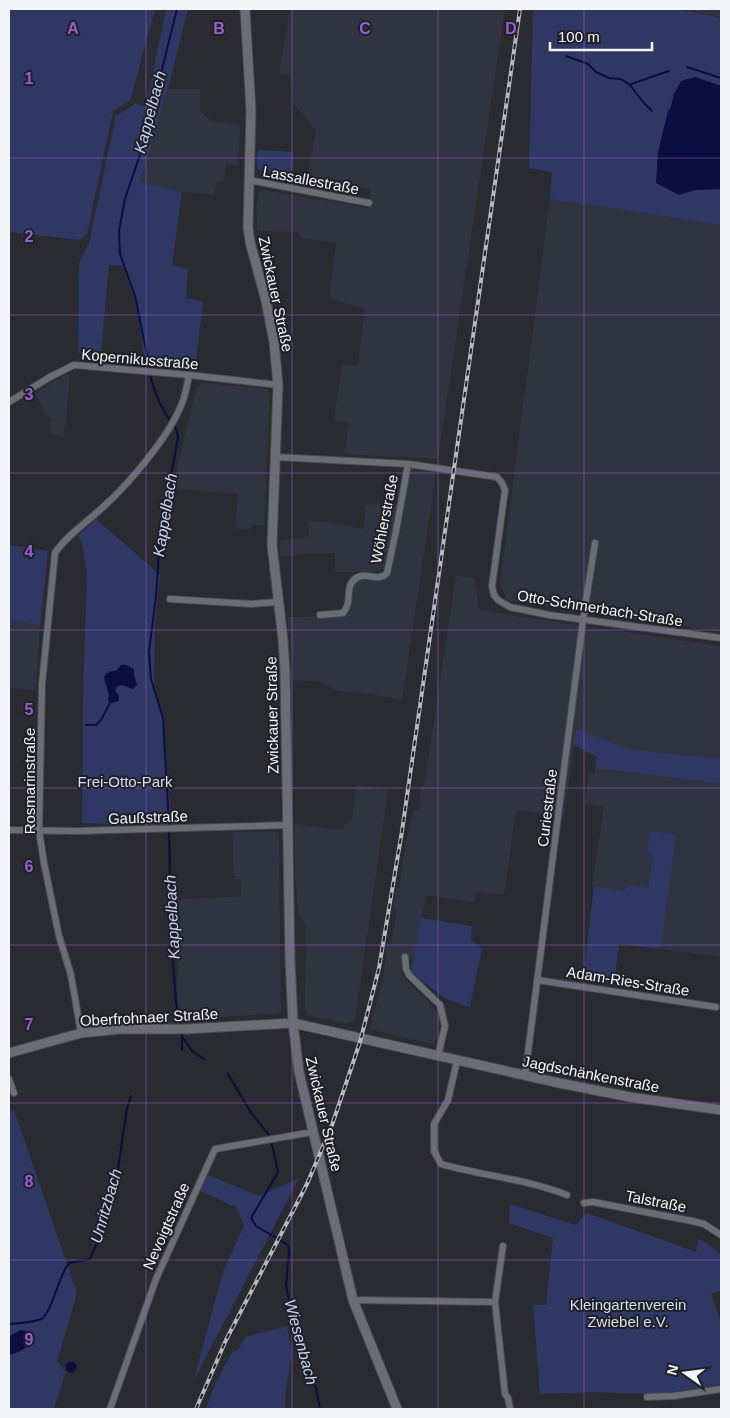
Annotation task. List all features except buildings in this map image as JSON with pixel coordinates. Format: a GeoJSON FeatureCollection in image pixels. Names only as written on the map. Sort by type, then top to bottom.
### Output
{"type":"FeatureCollection","features":[{"type":"Feature","properties":{"kind":"main road","name":"Zwickauer Straße"},"geometry":{"type":"LineString","coordinates":[[245,9],[251,110],[248,212],[250,242],[266,302],[274,342],[278,384],[272,545],[285,671],[290,951],[293,1023],[298,1072],[353,1300],[397,1409]]}},
{"type":"Feature","properties":{"kind":"main road","name":"Oberfrohnaer Straße"},"geometry":{"type":"LineString","coordinates":[[9,1053],[81,1032],[293,1023]]}},
{"type":"Feature","properties":{"kind":"main road","name":"Jagdschänkenstraße"},"geometry":{"type":"LineString","coordinates":[[293,1023],[525,1076],[630,1097],[721,1110]]}},
{"type":"Feature","properties":{"kind":"street","name":"Lassallestraße"},"geometry":{"type":"LineString","coordinates":[[249,180],[369,203]]}},
{"type":"Feature","properties":{"kind":"street","name":"Kopernikusstraße"},"geometry":{"type":"LineString","coordinates":[[9,402],[74,365],[278,384]]}},
{"type":"Feature","properties":{"kind":"street","name":"Rosmarinstraße"},"geometry":{"type":"LineString","coordinates":[[81,1032],[71,975],[59,936],[39,830],[42,684],[55,553],[61,543],[104,506],[153,452],[181,407],[189,375]]}},
{"type":"Feature","properties":{"kind":"street","name":"Otto-Schmerbach-Straße"},"geometry":{"type":"LineString","coordinates":[[275,457],[408,464],[488,476],[500,480],[505,490],[493,579],[494,595],[498,600],[510,607],[583,620],[721,638]]}},
{"type":"Feature","properties":{"kind":"street","name":"Wöhlerstraße"},"geometry":{"type":"LineString","coordinates":[[320,615],[342,613],[347,608],[349,602],[348,588],[355,579],[360,576],[380,578],[386,573],[408,464]]}},
{"type":"Feature","properties":{"kind":"street","name":"Curiestraße"},"geometry":{"type":"LineString","coordinates":[[525,1076],[583,620],[595,543]]}},
{"type":"Feature","properties":{"kind":"street"},"geometry":{"type":"LineString","coordinates":[[170,599],[251,604],[278,602]]}},
{"type":"Feature","properties":{"kind":"street","name":"Gaußstraße"},"geometry":{"type":"LineString","coordinates":[[9,830],[85,831],[288,825]]}},
{"type":"Feature","properties":{"kind":"street"},"geometry":{"type":"LineString","coordinates":[[405,957],[406,969],[409,975],[440,1006],[445,1026],[438,1056]]}},
{"type":"Feature","properties":{"kind":"street","name":"Adam-Ries-Straße"},"geometry":{"type":"LineString","coordinates":[[537,980],[716,1007]]}},
{"type":"Feature","properties":{"kind":"street"},"geometry":{"type":"LineString","coordinates":[[457,1061],[448,1100],[434,1124],[434,1151],[442,1164],[461,1170],[483,1172],[544,1185],[568,1195]]}},
{"type":"Feature","properties":{"kind":"street"},"geometry":{"type":"LineString","coordinates":[[9,1079],[14,1093]]}},
{"type":"Feature","properties":{"kind":"street","name":"Nevoigtstraße"},"geometry":{"type":"LineString","coordinates":[[110,1409],[156,1279],[215,1149],[313,1132]]}},
{"type":"Feature","properties":{"kind":"street","name":"Talstraße"},"geometry":{"type":"LineString","coordinates":[[584,1204],[593,1202],[692,1221],[704,1224],[721,1235]]}},
{"type":"Feature","properties":{"kind":"street"},"geometry":{"type":"LineString","coordinates":[[503,1246],[495,1302],[505,1394],[508,1398],[510,1409]]}},
{"type":"Feature","properties":{"kind":"street"},"geometry":{"type":"LineString","coordinates":[[353,1300],[495,1302]]}},
{"type":"Feature","properties":{"kind":"street"},"geometry":{"type":"LineString","coordinates":[[648,1397],[674,1396],[721,1389]]}},
{"type":"Feature","properties":{"kind":"shaded area"},"geometry":{"type":"Polygon","coordinates":[[[290,9],[505,9],[438,459],[344,454],[349,423],[334,420],[342,364],[358,366],[365,309],[329,298],[336,243],[301,238],[298,232],[257,231],[256,209],[258,193],[262,190],[369,208],[370,189],[307,179],[316,130],[294,104],[289,75],[279,73],[290,9]]]}},
{"type":"Feature","properties":{"kind":"shaded area"},"geometry":{"type":"Polygon","coordinates":[[[675,9],[721,9],[721,18],[716,16],[675,9]]]}},
{"type":"Feature","properties":{"kind":"shaded area"},"geometry":{"type":"Polygon","coordinates":[[[695,77],[721,86],[721,189],[695,190],[679,195],[656,183],[658,153],[674,94],[681,81],[695,77]]]}},
{"type":"Feature","properties":{"kind":"shaded area"},"geometry":{"type":"Polygon","coordinates":[[[168,89],[200,89],[200,111],[211,121],[241,125],[238,165],[226,164],[224,181],[217,181],[214,195],[182,192],[140,182],[168,89]]]}},
{"type":"Feature","properties":{"kind":"shaded area"},"geometry":{"type":"Polygon","coordinates":[[[550,199],[721,225],[721,632],[507,600],[500,583],[550,199]]]}},
{"type":"Feature","properties":{"kind":"shaded area"},"geometry":{"type":"Polygon","coordinates":[[[66,374],[70,374],[63,437],[50,433],[51,419],[45,413],[36,393],[66,374]]]}},
{"type":"Feature","properties":{"kind":"shaded area"},"geometry":{"type":"Polygon","coordinates":[[[202,383],[267,389],[270,393],[264,525],[251,525],[250,529],[235,529],[238,494],[172,489],[196,390],[202,383]]]}},
{"type":"Feature","properties":{"kind":"shaded area"},"geometry":{"type":"Polygon","coordinates":[[[410,469],[436,473],[402,700],[372,694],[338,691],[319,681],[293,680],[291,643],[287,617],[343,616],[349,612],[352,604],[352,585],[356,579],[384,579],[391,572],[410,469]]]}},
{"type":"Feature","properties":{"kind":"shaded area"},"geometry":{"type":"Polygon","coordinates":[[[365,505],[398,505],[385,568],[375,572],[335,572],[335,553],[280,556],[280,540],[309,537],[308,521],[364,529],[365,505]]]}},
{"type":"Feature","properties":{"kind":"shaded area"},"geometry":{"type":"Polygon","coordinates":[[[456,576],[474,578],[479,609],[721,646],[721,769],[574,745],[564,817],[516,810],[504,895],[476,892],[474,902],[426,895],[414,959],[403,957],[402,975],[439,1015],[439,1027],[435,1045],[370,1029],[383,977],[387,945],[391,945],[397,910],[393,909],[396,888],[399,888],[406,842],[414,809],[419,810],[421,786],[424,786],[456,576]]]}},
{"type":"Feature","properties":{"kind":"shaded area"},"geometry":{"type":"Polygon","coordinates":[[[9,619],[40,626],[36,690],[9,688],[9,619]]]}},
{"type":"Feature","properties":{"kind":"shaded area"},"geometry":{"type":"Polygon","coordinates":[[[121,665],[134,669],[137,685],[133,689],[122,685],[117,686],[115,691],[119,696],[119,701],[110,703],[104,677],[107,673],[117,670],[121,665]]]}},
{"type":"Feature","properties":{"kind":"shaded area"},"geometry":{"type":"Polygon","coordinates":[[[595,768],[721,784],[721,957],[661,949],[675,835],[650,832],[647,852],[653,853],[648,887],[626,884],[625,891],[592,886],[604,806],[585,804],[589,773],[595,773],[595,768]]]}},
{"type":"Feature","properties":{"kind":"shaded area"},"geometry":{"type":"Polygon","coordinates":[[[357,785],[388,790],[355,1020],[346,1024],[308,1015],[305,1009],[306,926],[298,911],[295,876],[295,824],[341,830],[352,818],[357,785]]]}},
{"type":"Feature","properties":{"kind":"shaded area"},"geometry":{"type":"Polygon","coordinates":[[[232,832],[276,832],[279,834],[281,1011],[279,1013],[183,1020],[178,1004],[173,900],[241,896],[240,879],[234,879],[232,832]]]}},
{"type":"Feature","properties":{"kind":"shaded area"},"geometry":{"type":"Polygon","coordinates":[[[21,1330],[30,1332],[35,1337],[24,1349],[9,1355],[9,1336],[21,1330]]]}},
{"type":"Feature","properties":{"kind":"shaded area"},"geometry":{"type":"Polygon","coordinates":[[[71,1361],[77,1367],[71,1373],[65,1367],[71,1361]]]}},
{"type":"Feature","properties":{"kind":"green space"},"geometry":{"type":"Polygon","coordinates":[[[9,9],[155,9],[130,101],[113,111],[87,234],[80,240],[9,232],[9,9]]]}},
{"type":"Feature","properties":{"kind":"green space"},"geometry":{"type":"Polygon","coordinates":[[[166,9],[188,9],[168,89],[140,182],[182,192],[172,265],[188,269],[186,298],[203,302],[195,370],[144,363],[137,313],[122,265],[109,265],[101,353],[111,355],[111,360],[81,357],[78,350],[79,263],[89,243],[116,116],[135,104],[146,106],[166,9]]]}},
{"type":"Feature","properties":{"kind":"green space"},"geometry":{"type":"Polygon","coordinates":[[[533,9],[675,9],[721,18],[721,86],[695,77],[674,94],[658,153],[656,183],[679,195],[695,190],[721,189],[721,225],[550,199],[552,172],[529,168],[533,9]]]}},
{"type":"Feature","properties":{"kind":"green space"},"geometry":{"type":"Polygon","coordinates":[[[258,150],[293,152],[292,176],[259,170],[257,168],[258,150]]]}},
{"type":"Feature","properties":{"kind":"green space","name":"Frei-Otto-Park"},"geometry":{"type":"Polygon","coordinates":[[[96,519],[160,575],[155,624],[154,685],[164,717],[171,826],[82,823],[83,694],[87,575],[82,543],[78,536],[96,519]],[[123,664],[115,671],[109,671],[104,681],[108,692],[108,699],[111,703],[119,701],[118,694],[115,691],[117,686],[122,685],[133,689],[136,680],[131,667],[123,664]]]}},
{"type":"Feature","properties":{"kind":"green space"},"geometry":{"type":"Polygon","coordinates":[[[9,545],[48,551],[40,626],[9,619],[9,545]]]}},
{"type":"Feature","properties":{"kind":"green space"},"geometry":{"type":"Polygon","coordinates":[[[576,729],[632,750],[721,759],[721,784],[595,768],[597,757],[574,745],[576,729]]]}},
{"type":"Feature","properties":{"kind":"green space"},"geometry":{"type":"Polygon","coordinates":[[[650,831],[676,835],[661,949],[619,944],[614,984],[583,980],[594,886],[625,891],[626,884],[648,887],[653,854],[647,853],[650,831]]]}},
{"type":"Feature","properties":{"kind":"green space"},"geometry":{"type":"Polygon","coordinates":[[[421,918],[472,926],[471,940],[482,949],[470,1007],[444,998],[411,972],[421,918]]]}},
{"type":"Feature","properties":{"kind":"green space"},"geometry":{"type":"Polygon","coordinates":[[[14,1110],[77,1293],[57,1362],[66,1372],[54,1409],[9,1409],[9,1112],[14,1110]]]}},
{"type":"Feature","properties":{"kind":"green space"},"geometry":{"type":"Polygon","coordinates":[[[208,1175],[259,1196],[299,1178],[193,1382],[223,1272],[244,1225],[236,1207],[200,1191],[208,1175]]]}},
{"type":"Feature","properties":{"kind":"green space","name":"Kleingartenverein Zwiebel e.V."},"geometry":{"type":"Polygon","coordinates":[[[510,1204],[576,1225],[587,1213],[696,1252],[698,1238],[721,1254],[721,1291],[711,1293],[721,1324],[721,1384],[686,1391],[642,1394],[599,1392],[540,1394],[533,1305],[546,1305],[553,1238],[509,1223],[510,1204]]]}},
{"type":"Feature","properties":{"kind":"green space"},"geometry":{"type":"Polygon","coordinates":[[[287,1326],[292,1353],[285,1409],[206,1409],[215,1384],[233,1350],[237,1351],[246,1337],[287,1326]]]}},
{"type":"Feature","properties":{"kind":"waterway","name":"Kappelbach"},"geometry":{"type":"LineString","coordinates":[[150,370],[135,296],[120,254],[119,231],[125,199],[143,146],[177,9]]}},
{"type":"Feature","properties":{"kind":"waterway"},"geometry":{"type":"LineString","coordinates":[[566,56],[588,64],[596,72],[609,78],[621,79],[630,85],[652,111]]}},
{"type":"Feature","properties":{"kind":"waterway"},"geometry":{"type":"LineString","coordinates":[[687,67],[721,78]]}},
{"type":"Feature","properties":{"kind":"waterway"},"geometry":{"type":"LineString","coordinates":[[631,84],[669,71]]}},
{"type":"Feature","properties":{"kind":"waterway","name":"Kappelbach"},"geometry":{"type":"LineString","coordinates":[[150,374],[158,399],[165,413],[175,426],[178,437],[160,538],[156,596],[149,652],[151,679],[163,718],[169,825]]}},
{"type":"Feature","properties":{"kind":"waterway"},"geometry":{"type":"LineString","coordinates":[[86,725],[96,725],[101,720],[110,703]]}},
{"type":"Feature","properties":{"kind":"waterway","name":"Kappelbach"},"geometry":{"type":"LineString","coordinates":[[169,830],[171,936],[176,1001],[180,1025]]}},
{"type":"Feature","properties":{"kind":"waterway","name":"Wiesenbach"},"geometry":{"type":"LineString","coordinates":[[182,1032],[182,1050]]}},
{"type":"Feature","properties":{"kind":"waterway","name":"Wiesenbach"},"geometry":{"type":"LineString","coordinates":[[183,1038],[192,1051],[204,1059]]}},
{"type":"Feature","properties":{"kind":"waterway","name":"Wiesenbach"},"geometry":{"type":"LineString","coordinates":[[228,1074],[250,1111],[268,1134],[273,1148],[278,1172],[251,1218],[256,1226],[288,1245],[286,1285],[293,1323],[303,1360],[316,1388],[320,1409]]}},
{"type":"Feature","properties":{"kind":"waterway","name":"Unritzbach"},"geometry":{"type":"LineString","coordinates":[[9,1324],[29,1322],[45,1316],[69,1263],[90,1259],[101,1233],[116,1183],[127,1108],[131,1096]]}},
{"type":"Feature","properties":{"kind":"railway"},"geometry":{"type":"LineString","coordinates":[[196,1409],[226,1340],[307,1184],[332,1125],[360,1042],[379,968],[402,831],[520,9]]}}]}
